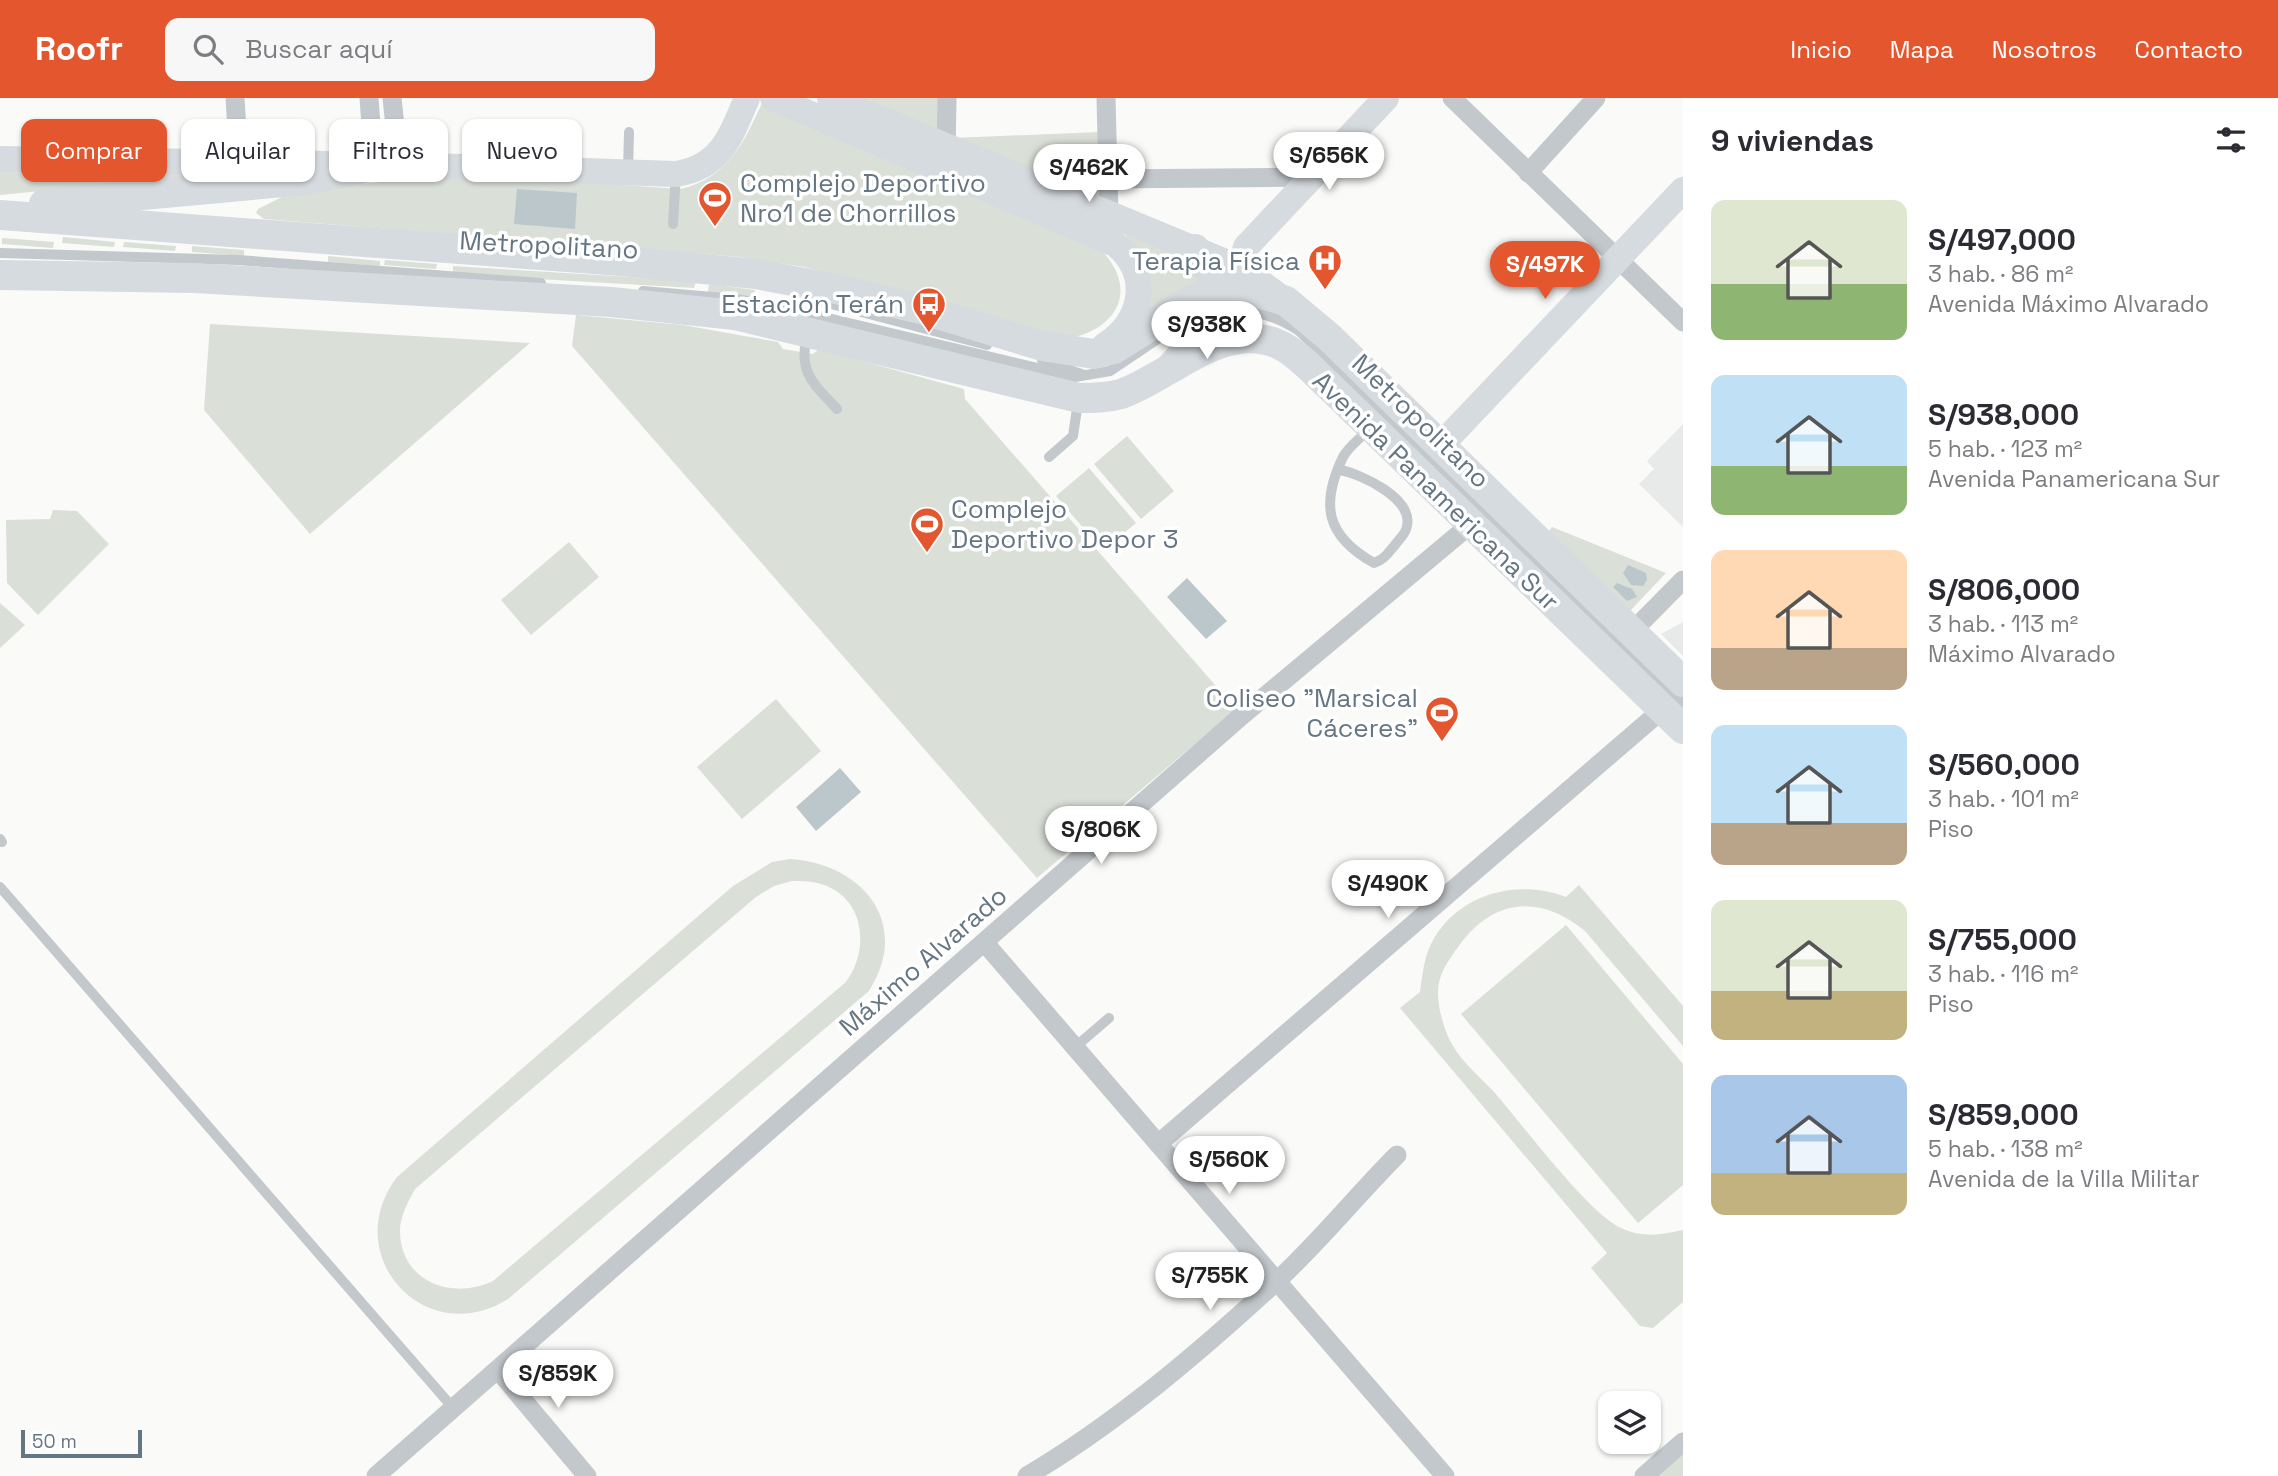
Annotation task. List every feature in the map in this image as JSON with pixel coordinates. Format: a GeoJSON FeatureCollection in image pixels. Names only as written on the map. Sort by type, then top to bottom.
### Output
{"type":"FeatureCollection","features":[{"type":"Feature","properties":{"kind":"main road"},"geometry":{"type":"LineString","coordinates":[[448,167],[676,174],[709,162],[727,144],[747,98]]}},
{"type":"Feature","properties":{"kind":"main road"},"geometry":{"type":"LineString","coordinates":[[773,98],[946,158],[1105,225],[1195,249],[1226,292]]}},
{"type":"Feature","properties":{"kind":"main road"},"geometry":{"type":"LineString","coordinates":[[830,98],[946,158]]}},
{"type":"Feature","properties":{"kind":"main road"},"geometry":{"type":"LineString","coordinates":[[1160,376],[1226,292],[1246,247],[1385,98]]}},
{"type":"Feature","properties":{"kind":"main road"},"geometry":{"type":"LineString","coordinates":[[0,159],[181,161]]}},
{"type":"Feature","properties":{"kind":"main road"},"geometry":{"type":"LineString","coordinates":[[0,209],[329,176]]}},
{"type":"Feature","properties":{"kind":"main road"},"geometry":{"type":"LineString","coordinates":[[1441,445],[1683,190]]}},
{"type":"Feature","properties":{"kind":"main road"},"geometry":{"type":"LineString","coordinates":[[0,215],[621,261],[756,274],[841,290],[924,310],[1042,346],[1081,375]]}},
{"type":"Feature","properties":{"kind":"main road"},"geometry":{"type":"LineString","coordinates":[[1081,375],[1105,345],[1122,333],[1139,300],[1133,263],[1105,225]]}},
{"type":"Feature","properties":{"kind":"main road"},"geometry":{"type":"LineString","coordinates":[[0,275],[194,278],[611,302],[735,315],[808,330],[1081,375]]}},
{"type":"Feature","properties":{"kind":"main road"},"geometry":{"type":"LineString","coordinates":[[1081,375],[1094,354],[1114,349],[1178,307],[1202,296],[1226,292]]}},
{"type":"Feature","properties":{"kind":"main road","name":"Avenida Panamericana Sur"},"geometry":{"type":"LineString","coordinates":[[1226,292],[1255,292],[1286,301],[1329,337],[1441,445],[1620,644],[1672,714]]}},
{"type":"Feature","properties":{"kind":"main road","name":"Avenida Panamericana Sur"},"geometry":{"type":"LineString","coordinates":[[1081,375],[1110,397],[1160,376],[1195,355],[1225,342],[1257,340],[1275,343],[1290,351],[1470,525],[1620,644],[1683,682]]}},
{"type":"Feature","properties":{"kind":"street"},"geometry":{"type":"LineString","coordinates":[[235,98],[236,119]]}},
{"type":"Feature","properties":{"kind":"street"},"geometry":{"type":"LineString","coordinates":[[369,98],[374,119]]}},
{"type":"Feature","properties":{"kind":"street"},"geometry":{"type":"LineString","coordinates":[[390,119],[392,98]]}},
{"type":"Feature","properties":{"kind":"street"},"geometry":{"type":"LineString","coordinates":[[946,158],[947,98]]}},
{"type":"Feature","properties":{"kind":"street"},"geometry":{"type":"LineString","coordinates":[[1105,225],[1108,179],[1106,98]]}},
{"type":"Feature","properties":{"kind":"street"},"geometry":{"type":"LineString","coordinates":[[1452,98],[1683,322]]}},
{"type":"Feature","properties":{"kind":"street"},"geometry":{"type":"LineString","coordinates":[[1528,173],[1597,98]]}},
{"type":"Feature","properties":{"kind":"street"},"geometry":{"type":"LineString","coordinates":[[1108,179],[1310,177]]}},
{"type":"Feature","properties":{"kind":"street","name":"Máximo Alvarado"},"geometry":{"type":"LineString","coordinates":[[376,1476],[1239,718],[1470,525]]}},
{"type":"Feature","properties":{"kind":"street"},"geometry":{"type":"LineString","coordinates":[[1620,644],[1680,586]]}},
{"type":"Feature","properties":{"kind":"street"},"geometry":{"type":"LineString","coordinates":[[1158,1144],[1672,714]]}},
{"type":"Feature","properties":{"kind":"street"},"geometry":{"type":"LineString","coordinates":[[984,942],[1444,1476]]}},
{"type":"Feature","properties":{"kind":"street"},"geometry":{"type":"LineString","coordinates":[[1027,1476],[1077,1446],[1159,1383],[1276,1281],[1397,1155]]}},
{"type":"Feature","properties":{"kind":"street"},"geometry":{"type":"LineString","coordinates":[[498,1370],[587,1476]]}},
{"type":"Feature","properties":{"kind":"street"},"geometry":{"type":"LineString","coordinates":[[1644,1476],[1683,1442]]}},
{"type":"Feature","properties":{"kind":"lane"},"geometry":{"type":"LineString","coordinates":[[628,173],[629,132]]}},
{"type":"Feature","properties":{"kind":"lane"},"geometry":{"type":"LineString","coordinates":[[673,224],[676,174]]}},
{"type":"Feature","properties":{"kind":"lane"},"geometry":{"type":"LineString","coordinates":[[0,227],[341,252]]}},
{"type":"Feature","properties":{"kind":"lane","name":"Metropolitano"},"geometry":{"type":"LineString","coordinates":[[0,253],[238,260],[555,284]]}},
{"type":"Feature","properties":{"kind":"lane","name":"Metropolitano"},"geometry":{"type":"LineString","coordinates":[[505,264],[629,270],[748,286]]}},
{"type":"Feature","properties":{"kind":"lane","name":"Metropolitano"},"geometry":{"type":"LineString","coordinates":[[636,290],[736,299],[1052,373],[1081,375]]}},
{"type":"Feature","properties":{"kind":"lane","name":"Metropolitano"},"geometry":{"type":"LineString","coordinates":[[1226,292],[1299,331],[1620,644]]}},
{"type":"Feature","properties":{"kind":"lane"},"geometry":{"type":"LineString","coordinates":[[800,296],[1008,350],[1081,375],[1073,436],[1049,457]]}},
{"type":"Feature","properties":{"kind":"lane"},"geometry":{"type":"LineString","coordinates":[[808,330],[803,352],[807,377],[837,409]]}},
{"type":"Feature","properties":{"kind":"lane"},"geometry":{"type":"LineString","coordinates":[[1340,470],[1359,473],[1375,482],[1402,507],[1407,517],[1404,533],[1380,561],[1374,562],[1363,556],[1345,541],[1334,524],[1328,504],[1343,456],[1371,427]]}},
{"type":"Feature","properties":{"kind":"lane"},"geometry":{"type":"LineString","coordinates":[[1470,525],[1476,541],[1638,698],[1672,714]]}},
{"type":"Feature","properties":{"kind":"lane"},"geometry":{"type":"LineString","coordinates":[[0,887],[454,1409]]}},
{"type":"Feature","properties":{"kind":"lane"},"geometry":{"type":"LineString","coordinates":[[1074,1048],[1109,1018]]}},
{"type":"Feature","properties":{"kind":"shaded area"},"geometry":{"type":"Polygon","coordinates":[[[850,98],[941,98],[942,134],[850,98]]]}},
{"type":"Feature","properties":{"kind":"shaded area","name":"Complejo Deportivo Nro1 de Chorrillos"},"geometry":{"type":"Polygon","coordinates":[[[763,101],[1103,252],[1114,267],[1120,282],[1120,296],[1116,308],[1097,328],[1065,339],[804,267],[740,257],[264,219],[256,213],[258,209],[294,191],[380,182],[448,182],[448,178],[462,177],[462,182],[577,182],[681,189],[698,183],[723,167],[749,130],[763,101]]]}},
{"type":"Feature","properties":{"kind":"shaded area"},"geometry":{"type":"Polygon","coordinates":[[[1099,132],[1102,204],[952,138],[1099,132]]]}},
{"type":"Feature","properties":{"kind":"shaded area"},"geometry":{"type":"Polygon","coordinates":[[[0,172],[21,172],[21,182],[134,182],[0,195],[0,172]]]}},
{"type":"Feature","properties":{"kind":"shaded area"},"geometry":{"type":"Polygon","coordinates":[[[167,174],[181,174],[181,177],[167,179],[167,174]]]}},
{"type":"Feature","properties":{"kind":"shaded area"},"geometry":{"type":"Polygon","coordinates":[[[517,189],[577,193],[575,229],[514,224],[517,189]]]}},
{"type":"Feature","properties":{"kind":"shaded area"},"geometry":{"type":"Polygon","coordinates":[[[1120,228],[1198,261],[1210,287],[1137,326],[1129,240],[1120,228]]]}},
{"type":"Feature","properties":{"kind":"shaded area"},"geometry":{"type":"Polygon","coordinates":[[[63,237],[115,242],[114,247],[62,243],[63,237]]]}},
{"type":"Feature","properties":{"kind":"shaded area"},"geometry":{"type":"Polygon","coordinates":[[[2,238],[54,242],[53,248],[2,244],[2,238]]]}},
{"type":"Feature","properties":{"kind":"shaded area"},"geometry":{"type":"Polygon","coordinates":[[[124,242],[176,246],[175,251],[123,247],[124,242]]]}},
{"type":"Feature","properties":{"kind":"shaded area"},"geometry":{"type":"Polygon","coordinates":[[[192,246],[244,250],[244,256],[192,252],[192,246]]]}},
{"type":"Feature","properties":{"kind":"shaded area"},"geometry":{"type":"Polygon","coordinates":[[[328,256],[380,261],[380,266],[328,262],[328,256]]]}},
{"type":"Feature","properties":{"kind":"shaded area"},"geometry":{"type":"Polygon","coordinates":[[[385,260],[437,264],[436,269],[384,265],[385,260]]]}},
{"type":"Feature","properties":{"kind":"shaded area"},"geometry":{"type":"Polygon","coordinates":[[[453,266],[696,281],[694,288],[453,274],[453,266]]]}},
{"type":"Feature","properties":{"kind":"shaded area"},"geometry":{"type":"Polygon","coordinates":[[[709,284],[755,290],[754,298],[708,292],[709,284]]]}},
{"type":"Feature","properties":{"kind":"shaded area","name":"Complejo Deportivo Depor 3"},"geometry":{"type":"Polygon","coordinates":[[[576,315],[683,325],[778,342],[783,349],[813,354],[819,349],[964,389],[965,399],[1236,709],[1037,878],[572,346],[576,315]]]}},
{"type":"Feature","properties":{"kind":"shaded area"},"geometry":{"type":"Polygon","coordinates":[[[210,324],[530,343],[310,534],[204,410],[210,324]]]}},
{"type":"Feature","properties":{"kind":"shaded area"},"geometry":{"type":"Polygon","coordinates":[[[1683,424],[1683,527],[1639,484],[1654,469],[1647,461],[1683,424]]]}},
{"type":"Feature","properties":{"kind":"shaded area"},"geometry":{"type":"Polygon","coordinates":[[[1127,436],[1174,491],[1141,519],[1094,464],[1127,436]]]}},
{"type":"Feature","properties":{"kind":"shaded area"},"geometry":{"type":"Polygon","coordinates":[[[1089,468],[1136,523],[1103,551],[1056,496],[1089,468]]]}},
{"type":"Feature","properties":{"kind":"shaded area"},"geometry":{"type":"Polygon","coordinates":[[[53,510],[77,511],[109,544],[38,615],[7,583],[6,520],[50,519],[53,510]]]}},
{"type":"Feature","properties":{"kind":"shaded area"},"geometry":{"type":"Polygon","coordinates":[[[1552,527],[1666,573],[1630,611],[1547,533],[1552,527]]]}},
{"type":"Feature","properties":{"kind":"shaded area"},"geometry":{"type":"Polygon","coordinates":[[[569,542],[599,577],[531,635],[501,600],[569,542]]]}},
{"type":"Feature","properties":{"kind":"shaded area"},"geometry":{"type":"Polygon","coordinates":[[[1628,565],[1646,573],[1647,580],[1643,586],[1631,585],[1623,573],[1628,565]]]}},
{"type":"Feature","properties":{"kind":"shaded area"},"geometry":{"type":"Polygon","coordinates":[[[1187,578],[1227,621],[1206,639],[1167,597],[1187,578]]]}},
{"type":"Feature","properties":{"kind":"shaded area"},"geometry":{"type":"Polygon","coordinates":[[[1617,583],[1632,589],[1637,597],[1627,601],[1613,587],[1617,583]]]}},
{"type":"Feature","properties":{"kind":"shaded area"},"geometry":{"type":"Polygon","coordinates":[[[0,603],[25,625],[0,648],[0,603]]]}},
{"type":"Feature","properties":{"kind":"shaded area"},"geometry":{"type":"Polygon","coordinates":[[[1683,622],[1683,656],[1661,634],[1683,622]]]}},
{"type":"Feature","properties":{"kind":"shaded area"},"geometry":{"type":"Polygon","coordinates":[[[776,699],[821,751],[742,819],[697,767],[776,699]]]}},
{"type":"Feature","properties":{"kind":"shaded area"},"geometry":{"type":"Polygon","coordinates":[[[840,768],[861,792],[816,831],[796,807],[840,768]]]}},
{"type":"Feature","properties":{"kind":"shaded area"},"geometry":{"type":"Polygon","coordinates":[[[790,859],[816,863],[839,872],[858,885],[873,901],[882,921],[885,942],[881,966],[869,991],[508,1299],[477,1312],[447,1313],[421,1304],[399,1287],[384,1264],[378,1236],[381,1207],[397,1177],[733,886],[772,862],[790,859]],[[792,881],[774,886],[756,897],[415,1189],[403,1213],[400,1229],[402,1247],[408,1262],[418,1274],[430,1282],[461,1289],[493,1281],[846,982],[858,956],[860,942],[855,914],[838,892],[820,884],[792,881]]]}},
{"type":"Feature","properties":{"kind":"shaded area"},"geometry":{"type":"Polygon","coordinates":[[[1579,885],[1683,1006],[1683,1046],[1585,931],[1551,911],[1534,907],[1501,911],[1471,931],[1441,975],[1438,988],[1439,1007],[1447,1035],[1457,1052],[1592,1206],[1621,1228],[1636,1233],[1659,1234],[1683,1230],[1683,1302],[1653,1328],[1640,1326],[1591,1268],[1607,1253],[1400,1008],[1420,992],[1425,961],[1431,944],[1442,927],[1472,902],[1508,890],[1528,889],[1566,897],[1579,885]]]}},
{"type":"Feature","properties":{"kind":"shaded area"},"geometry":{"type":"Polygon","coordinates":[[[1566,925],[1683,1064],[1683,1185],[1638,1223],[1461,1014],[1566,925]]]}},
{"type":"Feature","properties":{"kind":"shaded area"},"geometry":{"type":"Polygon","coordinates":[[[1683,1445],[1683,1476],[1647,1476],[1683,1445]]]}},
{"type":"Feature","properties":{"kind":"place","name":"Complejo Deportivo Nro1 de Chorrillos"},"geometry":{"type":"Point","coordinates":[715,228]}},
{"type":"Feature","properties":{"kind":"place","name":"Terapia Física"},"geometry":{"type":"Point","coordinates":[1325,291]}},
{"type":"Feature","properties":{"kind":"place","name":"Estación Terán"},"geometry":{"type":"Point","coordinates":[929,334]}},
{"type":"Feature","properties":{"kind":"place","name":"Complejo Deportivo Depor 3"},"geometry":{"type":"Point","coordinates":[927,554]}},
{"type":"Feature","properties":{"kind":"place","name":"Coliseo \"Marsical Cáceres\""},"geometry":{"type":"Point","coordinates":[1442,743]}}]}
